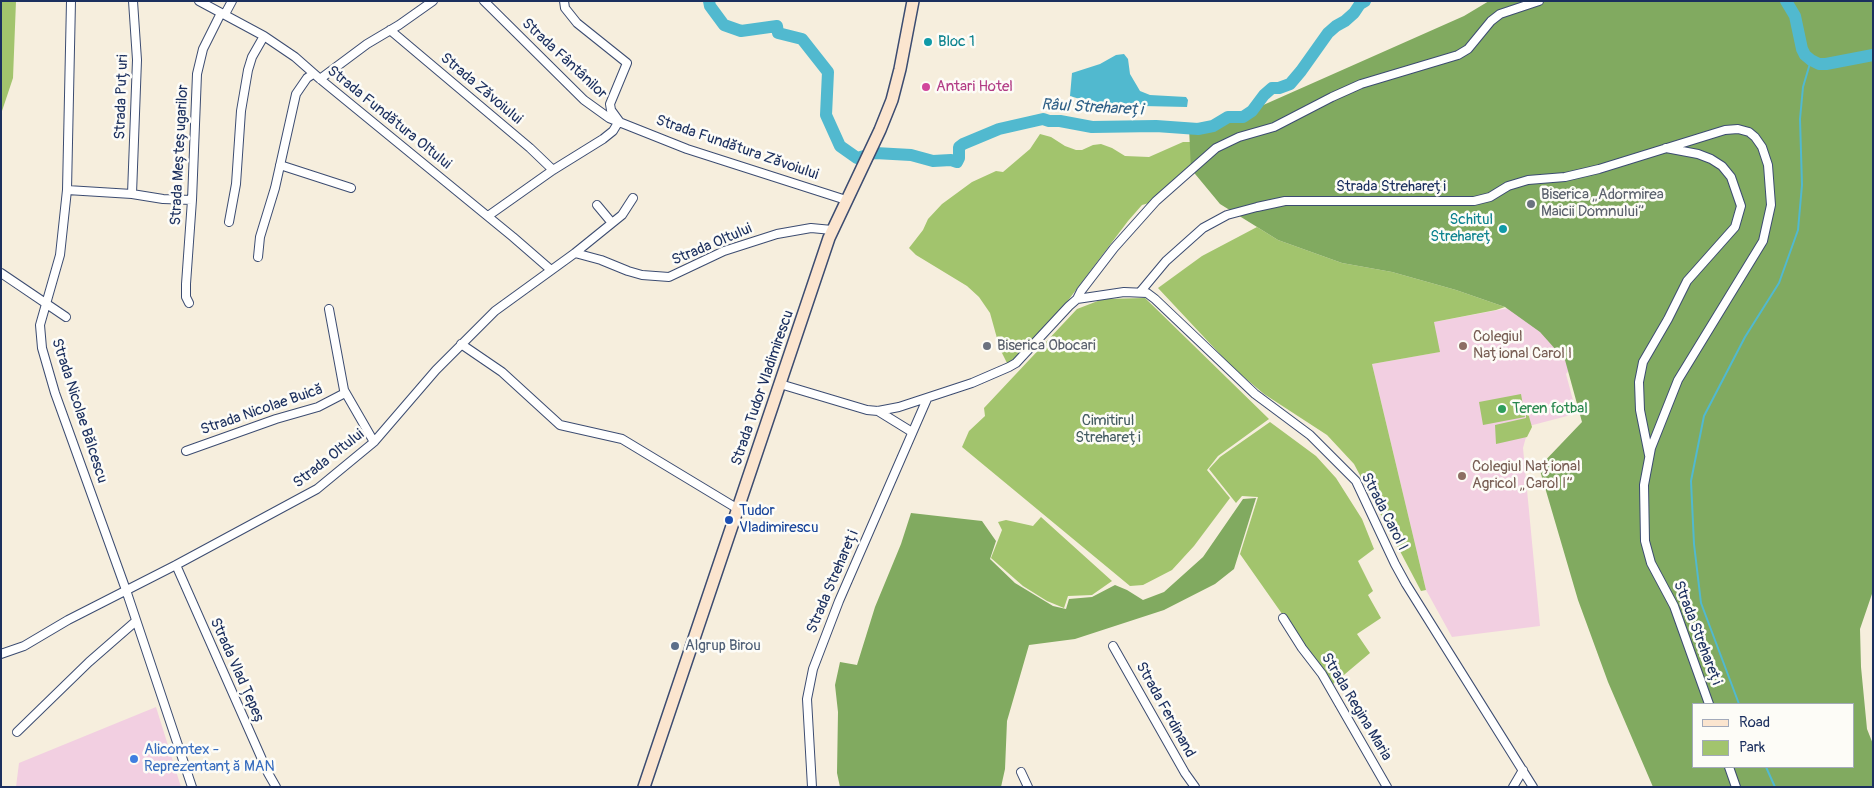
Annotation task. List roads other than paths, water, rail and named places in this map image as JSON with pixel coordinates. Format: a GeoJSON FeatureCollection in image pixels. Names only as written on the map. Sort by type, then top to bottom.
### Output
{"type":"FeatureCollection","features":[{"type":"Feature","properties":{"kind":"main road","name":"Strada Tudor Vladimirescu"},"geometry":{"type":"LineString","coordinates":[[644,787],[832,230],[880,130],[892,100],[913,1]]}},
{"type":"Feature","properties":{"kind":"street","name":"Strada Nicolae Bălcescu"},"geometry":{"type":"LineString","coordinates":[[71,1],[67,190],[60,255],[53,283],[45,302],[40,325],[45,362],[126,590],[192,787]]}},
{"type":"Feature","properties":{"kind":"street","name":"Strada Puțuri"},"geometry":{"type":"LineString","coordinates":[[132,194],[137,60],[133,1]]}},
{"type":"Feature","properties":{"kind":"street","name":"Strada Fundătura Oltului"},"geometry":{"type":"LineString","coordinates":[[199,1],[286,50],[551,270]]}},
{"type":"Feature","properties":{"kind":"street","name":"Strada Meșteșugarilor"},"geometry":{"type":"LineString","coordinates":[[189,303],[186,297],[186,284],[198,66],[203,49],[232,1]]}},
{"type":"Feature","properties":{"kind":"street"},"geometry":{"type":"LineString","coordinates":[[320,79],[367,44],[434,1]]}},
{"type":"Feature","properties":{"kind":"street","name":"Strada Fântânilor"},"geometry":{"type":"LineString","coordinates":[[484,1],[584,100],[604,115],[619,121]]}},
{"type":"Feature","properties":{"kind":"street"},"geometry":{"type":"LineString","coordinates":[[488,216],[553,170],[603,139],[613,131],[619,121],[611,110],[610,104],[626,63],[577,23],[565,8],[564,1]]}},
{"type":"Feature","properties":{"kind":"street"},"geometry":{"type":"LineString","coordinates":[[878,411],[927,399],[1000,372],[1016,363],[1077,299],[1080,290],[1156,201],[1216,148],[1239,137],[1274,127],[1361,84],[1458,55],[1468,49],[1491,21],[1500,14],[1539,1]]}},
{"type":"Feature","properties":{"kind":"street","name":"Strada Zăvoiului"},"geometry":{"type":"LineString","coordinates":[[390,30],[530,148],[553,170]]}},
{"type":"Feature","properties":{"kind":"street"},"geometry":{"type":"LineString","coordinates":[[229,222],[236,184],[241,110],[246,78],[252,58],[264,36]]}},
{"type":"Feature","properties":{"kind":"street"},"geometry":{"type":"LineString","coordinates":[[258,257],[260,238],[280,165],[296,94],[313,74]]}},
{"type":"Feature","properties":{"kind":"street","name":"Strada Fundătura Zăvoiului"},"geometry":{"type":"LineString","coordinates":[[619,121],[687,148],[846,200]]}},
{"type":"Feature","properties":{"kind":"street","name":"Strada Strehareți"},"geometry":{"type":"LineString","coordinates":[[1142,292],[1166,261],[1203,228],[1227,215],[1258,207],[1285,201],[1474,201],[1490,197],[1508,186],[1528,180],[1565,177],[1590,171],[1725,130],[1738,129],[1749,132],[1756,137],[1762,147],[1768,165],[1771,205],[1764,241],[1678,380],[1660,423],[1650,455],[1644,485],[1645,541],[1650,563],[1674,606],[1709,703]]}},
{"type":"Feature","properties":{"kind":"street","name":"Strada Strehareți"},"geometry":{"type":"LineString","coordinates":[[1650,455],[1640,410],[1639,382],[1643,362],[1687,281],[1735,227],[1742,206],[1731,177],[1722,166],[1711,158],[1664,148]]}},
{"type":"Feature","properties":{"kind":"street"},"geometry":{"type":"LineString","coordinates":[[280,165],[351,188]]}},
{"type":"Feature","properties":{"kind":"street"},"geometry":{"type":"LineString","coordinates":[[67,190],[192,200]]}},
{"type":"Feature","properties":{"kind":"street","name":"Strada Oltului"},"geometry":{"type":"LineString","coordinates":[[1,654],[24,646],[68,620],[312,493],[374,442],[436,370],[495,311],[575,253],[622,215],[633,198]]}},
{"type":"Feature","properties":{"kind":"street"},"geometry":{"type":"LineString","coordinates":[[597,205],[612,223]]}},
{"type":"Feature","properties":{"kind":"street","name":"Strada Oltului"},"geometry":{"type":"LineString","coordinates":[[575,253],[642,275],[669,277],[724,251],[777,234],[811,228],[832,230]]}},
{"type":"Feature","properties":{"kind":"street"},"geometry":{"type":"LineString","coordinates":[[1,273],[66,317]]}},
{"type":"Feature","properties":{"kind":"street"},"geometry":{"type":"LineString","coordinates":[[1077,299],[1124,292],[1142,292]]}},
{"type":"Feature","properties":{"kind":"street","name":"Strada Carol I"},"geometry":{"type":"LineString","coordinates":[[1142,292],[1155,299],[1254,394],[1310,435],[1356,481],[1406,584],[1533,787]]}},
{"type":"Feature","properties":{"kind":"street","name":"Strada Nicolae Buică"},"geometry":{"type":"LineString","coordinates":[[330,310],[346,393],[374,442]]}},
{"type":"Feature","properties":{"kind":"street"},"geometry":{"type":"LineString","coordinates":[[461,344],[502,372],[560,425],[622,439],[738,509]]}},
{"type":"Feature","properties":{"kind":"street"},"geometry":{"type":"LineString","coordinates":[[780,384],[854,406],[878,411],[912,432]]}},
{"type":"Feature","properties":{"kind":"street","name":"Strada Nicolae Buică"},"geometry":{"type":"LineString","coordinates":[[186,451],[276,419],[318,407],[346,393]]}},
{"type":"Feature","properties":{"kind":"street","name":"Strada Strehareți"},"geometry":{"type":"LineString","coordinates":[[812,787],[807,699],[813,670],[834,611],[927,399]]}},
{"type":"Feature","properties":{"kind":"street","name":"Strada Vlad Țepeș"},"geometry":{"type":"LineString","coordinates":[[176,565],[264,765],[276,787]]}},
{"type":"Feature","properties":{"kind":"street","name":"Strada Regina Maria"},"geometry":{"type":"LineString","coordinates":[[1284,618],[1302,648],[1322,674],[1387,787]]}},
{"type":"Feature","properties":{"kind":"street"},"geometry":{"type":"LineString","coordinates":[[17,732],[89,662],[136,621]]}},
{"type":"Feature","properties":{"kind":"street","name":"Strada Ferdinand"},"geometry":{"type":"LineString","coordinates":[[1113,646],[1185,773],[1195,787]]}},
{"type":"Feature","properties":{"kind":"street"},"geometry":{"type":"LineString","coordinates":[[1728,768],[1736,787]]}},
{"type":"Feature","properties":{"kind":"street"},"geometry":{"type":"LineString","coordinates":[[1513,787],[1523,770]]}},
{"type":"Feature","properties":{"kind":"street"},"geometry":{"type":"LineString","coordinates":[[1021,772],[1028,787]]}},
{"type":"Feature","properties":{"kind":"water"},"geometry":{"type":"Polygon","coordinates":[[[1124,54],[1128,59],[1130,74],[1140,91],[1150,95],[1186,97],[1188,100],[1187,107],[1099,105],[1070,96],[1072,73],[1100,64],[1116,55],[1124,54]]]}},
{"type":"Feature","properties":{"kind":"waterway","name":"Râul Strehareți"},"geometry":{"type":"LineString","coordinates":[[709,1],[710,6],[724,25],[741,31],[777,26],[778,33],[802,39],[828,72],[826,115],[840,146],[857,158],[875,153],[911,155],[933,161],[951,160],[957,162],[959,147],[963,144],[999,129],[1043,119],[1092,127],[1156,126],[1198,129],[1213,126],[1228,117],[1243,117],[1252,111],[1272,88],[1279,88],[1290,84],[1328,33],[1345,21],[1365,1]]}},
{"type":"Feature","properties":{"kind":"waterway","name":"Râul Strehareți"},"geometry":{"type":"LineString","coordinates":[[1786,1],[1795,16],[1802,49],[1811,60],[1819,64],[1826,64],[1873,55]]}},
{"type":"Feature","properties":{"kind":"waterway"},"geometry":{"type":"LineString","coordinates":[[1739,703],[1701,603],[1694,544],[1691,481],[1704,416],[1745,337],[1779,283],[1798,230],[1802,185],[1800,119],[1803,87],[1811,60]]}},
{"type":"Feature","properties":{"kind":"waterway"},"geometry":{"type":"LineString","coordinates":[[1766,768],[1775,787]]}},
{"type":"Feature","properties":{"kind":"place","name":"Bloc 1"},"geometry":{"type":"Point","coordinates":[928,42]}},
{"type":"Feature","properties":{"kind":"place","name":"Antari Hotel"},"geometry":{"type":"Point","coordinates":[926,87]}},
{"type":"Feature","properties":{"kind":"place","name":"Biserica „Adormirea Maicii Domnului”"},"geometry":{"type":"Point","coordinates":[1531,204]}},
{"type":"Feature","properties":{"kind":"place","name":"Schitul Strehareț"},"geometry":{"type":"Point","coordinates":[1503,229]}},
{"type":"Feature","properties":{"kind":"place","name":"Biserica Obocari"},"geometry":{"type":"Point","coordinates":[987,346]}},
{"type":"Feature","properties":{"kind":"place","name":"Colegiul Național Carol l"},"geometry":{"type":"Point","coordinates":[1463,346]}},
{"type":"Feature","properties":{"kind":"place","name":"Teren fotbal"},"geometry":{"type":"Point","coordinates":[1502,409]}},
{"type":"Feature","properties":{"kind":"place","name":"Colegiul Național Agricol „Carol I”"},"geometry":{"type":"Point","coordinates":[1462,476]}},
{"type":"Feature","properties":{"kind":"place","name":"Tudor Vladimirescu"},"geometry":{"type":"Point","coordinates":[729,520]}},
{"type":"Feature","properties":{"kind":"place","name":"Algrup Birou"},"geometry":{"type":"Point","coordinates":[675,646]}},
{"type":"Feature","properties":{"kind":"place","name":"Alicomtex - Reprezentanță MAN"},"geometry":{"type":"Point","coordinates":[134,759]}},
{"type":"Feature","properties":{"kind":"park label","name":"Cimitirul Strehareți"},"geometry":{"type":"Point","coordinates":[1108,430]}}]}
